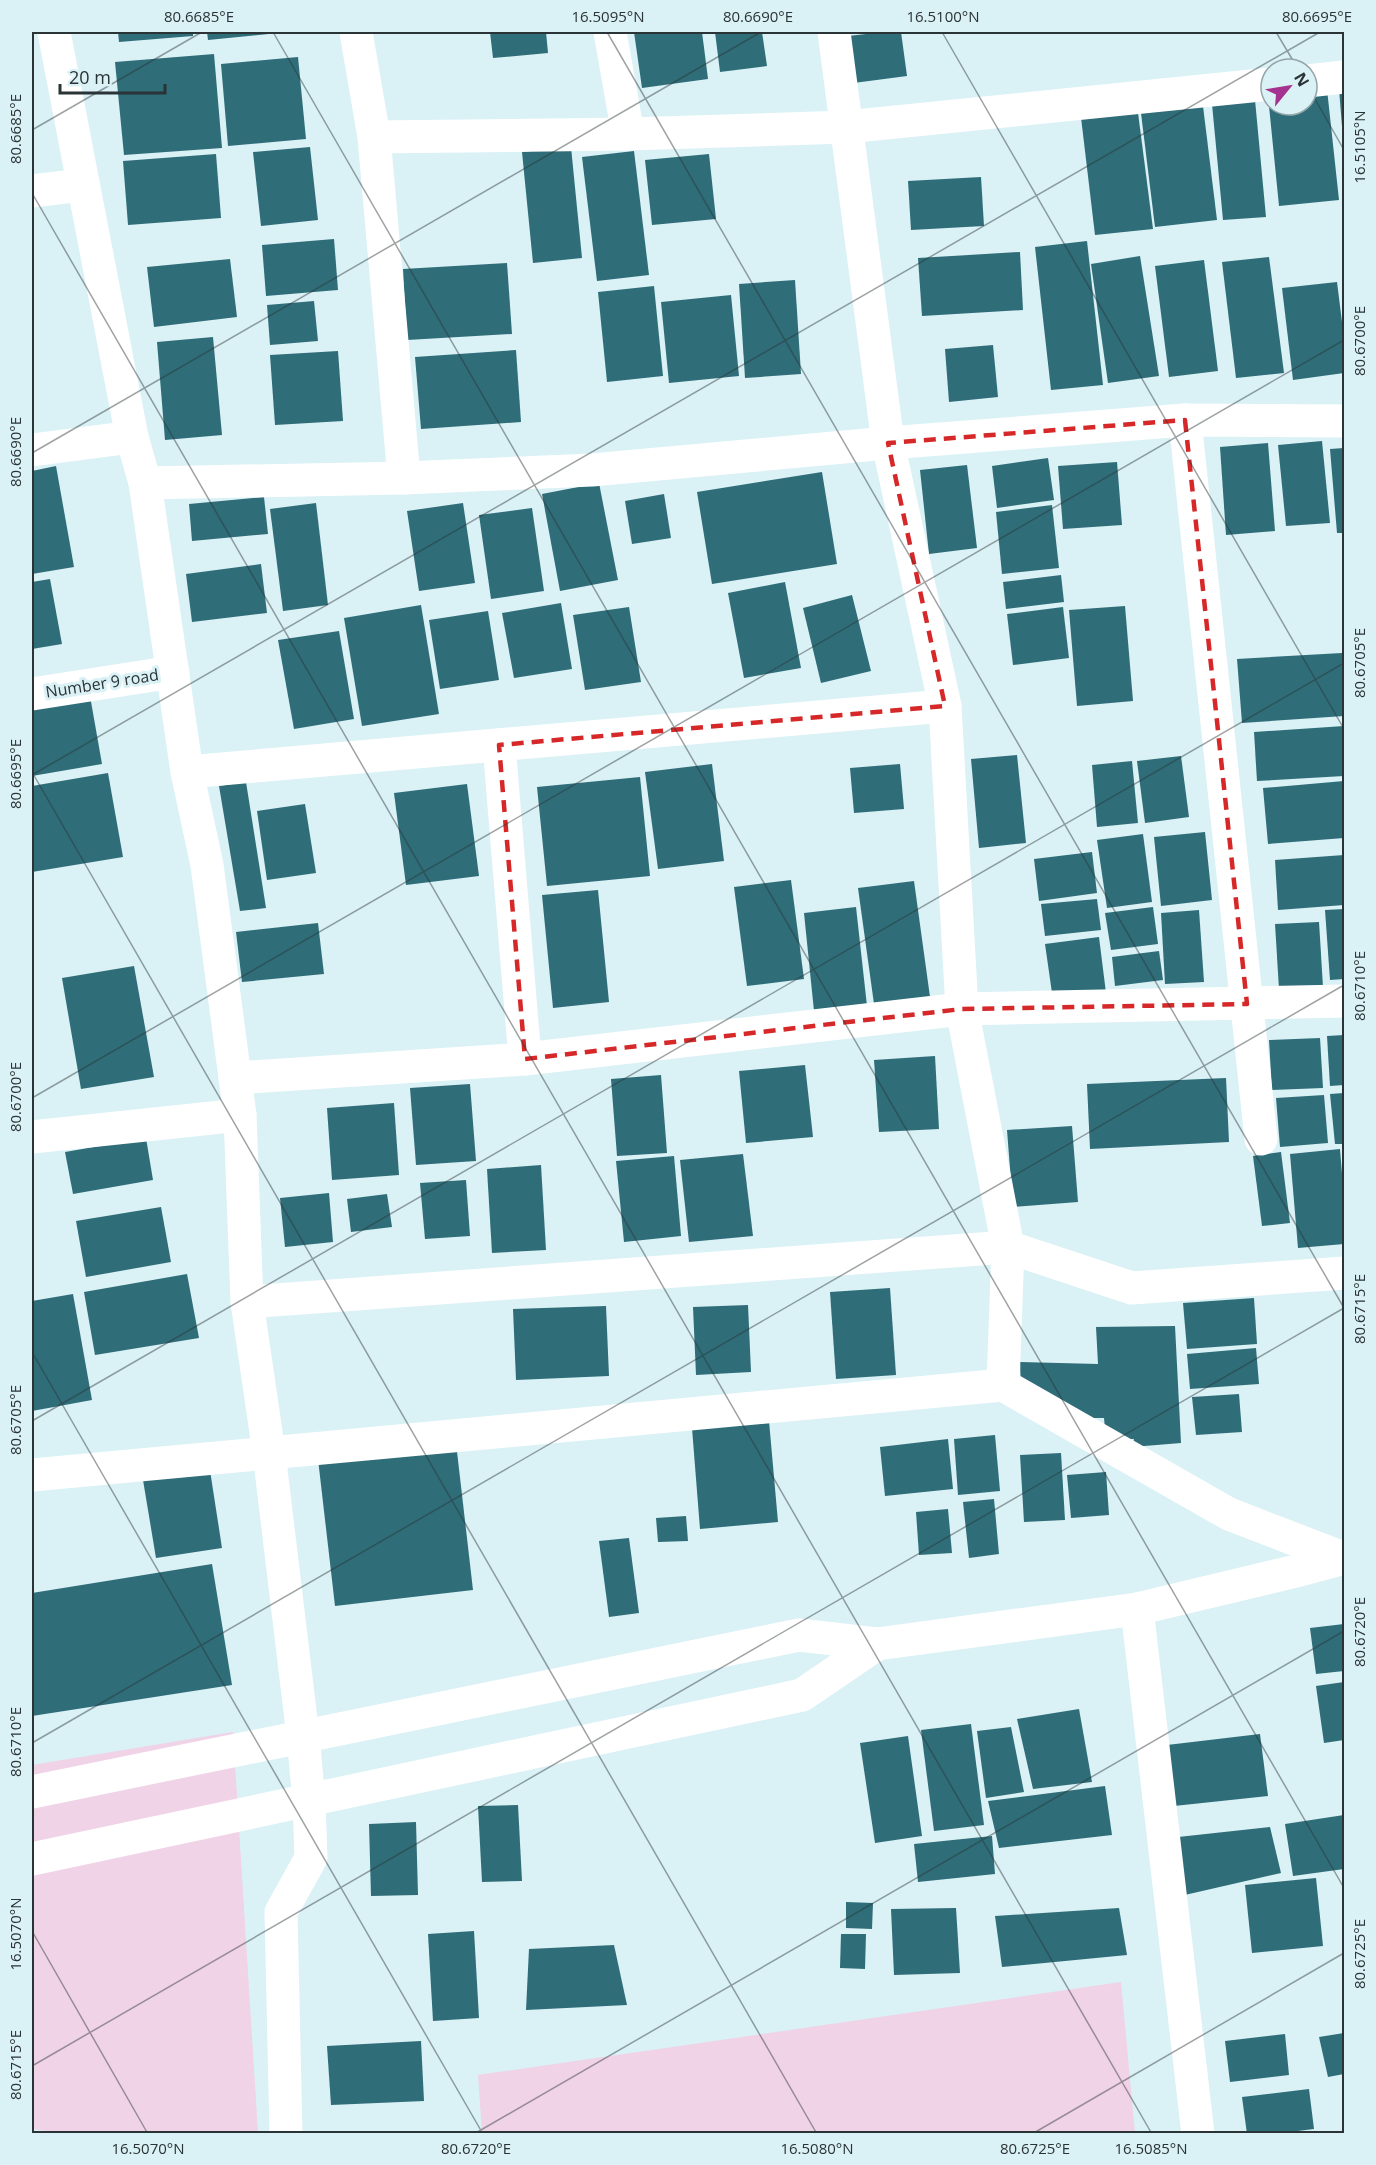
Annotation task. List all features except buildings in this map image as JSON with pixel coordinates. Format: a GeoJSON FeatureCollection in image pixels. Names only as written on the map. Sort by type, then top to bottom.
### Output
{"type":"FeatureCollection","features":[{"type":"Feature","properties":{"kind":"street"},"geometry":{"type":"LineString","coordinates":[[54,32],[132,437],[146,483],[187,772],[207,865],[240,1114],[247,1302],[269,1453],[309,1801],[311,1858],[281,1912],[286,2133]]}},
{"type":"Feature","properties":{"kind":"street"},"geometry":{"type":"LineString","coordinates":[[356,32],[374,137],[404,478]]}},
{"type":"Feature","properties":{"kind":"street"},"geometry":{"type":"LineString","coordinates":[[610,32],[628,134]]}},
{"type":"Feature","properties":{"kind":"street"},"geometry":{"type":"LineString","coordinates":[[834,32],[888,443],[945,706],[962,1009],[1008,1247],[1003,1385]]}},
{"type":"Feature","properties":{"kind":"street"},"geometry":{"type":"LineString","coordinates":[[1319,80],[1344,77]]}},
{"type":"Feature","properties":{"kind":"street"},"geometry":{"type":"LineString","coordinates":[[374,137],[628,134],[846,127],[1259,85]]}},
{"type":"Feature","properties":{"kind":"street"},"geometry":{"type":"LineString","coordinates":[[32,191],[82,185]]}},
{"type":"Feature","properties":{"kind":"street"},"geometry":{"type":"LineString","coordinates":[[1185,420],[1261,1139]]}},
{"type":"Feature","properties":{"kind":"street"},"geometry":{"type":"LineString","coordinates":[[146,483],[404,478],[592,471],[888,443],[1185,420],[1344,421]]}},
{"type":"Feature","properties":{"kind":"street"},"geometry":{"type":"LineString","coordinates":[[32,450],[132,437]]}},
{"type":"Feature","properties":{"kind":"street","name":"Number 9 road"},"geometry":{"type":"LineString","coordinates":[[32,694],[173,672]]}},
{"type":"Feature","properties":{"kind":"street"},"geometry":{"type":"LineString","coordinates":[[187,772],[945,706]]}},
{"type":"Feature","properties":{"kind":"street"},"geometry":{"type":"LineString","coordinates":[[499,745],[525,1059]]}},
{"type":"Feature","properties":{"kind":"street"},"geometry":{"type":"LineString","coordinates":[[234,1078],[525,1059],[962,1009],[1344,1001]]}},
{"type":"Feature","properties":{"kind":"street"},"geometry":{"type":"LineString","coordinates":[[32,1137],[240,1114]]}},
{"type":"Feature","properties":{"kind":"street"},"geometry":{"type":"LineString","coordinates":[[247,1302],[1008,1247],[1132,1288],[1344,1273]]}},
{"type":"Feature","properties":{"kind":"street"},"geometry":{"type":"LineString","coordinates":[[32,1476],[1003,1385],[1228,1514],[1344,1558]]}},
{"type":"Feature","properties":{"kind":"street"},"geometry":{"type":"LineString","coordinates":[[32,1792],[799,1635],[877,1644],[1137,1609],[1344,1558]]}},
{"type":"Feature","properties":{"kind":"street"},"geometry":{"type":"LineString","coordinates":[[1137,1609],[1198,2133]]}},
{"type":"Feature","properties":{"kind":"street"},"geometry":{"type":"LineString","coordinates":[[32,1859],[802,1695],[877,1644]]}},
{"type":"Feature","properties":{"kind":"highlighted area"},"geometry":{"type":"Polygon","coordinates":[[[1185,420],[1247,1004],[962,1009],[525,1059],[499,745],[945,706],[888,443],[1185,420]]]}},
{"type":"Feature","properties":{"kind":"shaded area"},"geometry":{"type":"Polygon","coordinates":[[[233,1732],[258,2133],[68,2134],[32,2129],[32,1765],[233,1732]]]}},
{"type":"Feature","properties":{"kind":"shaded area"},"geometry":{"type":"Polygon","coordinates":[[[1121,1982],[1135,2133],[482,2133],[478,2075],[1121,1982]]]}}]}
